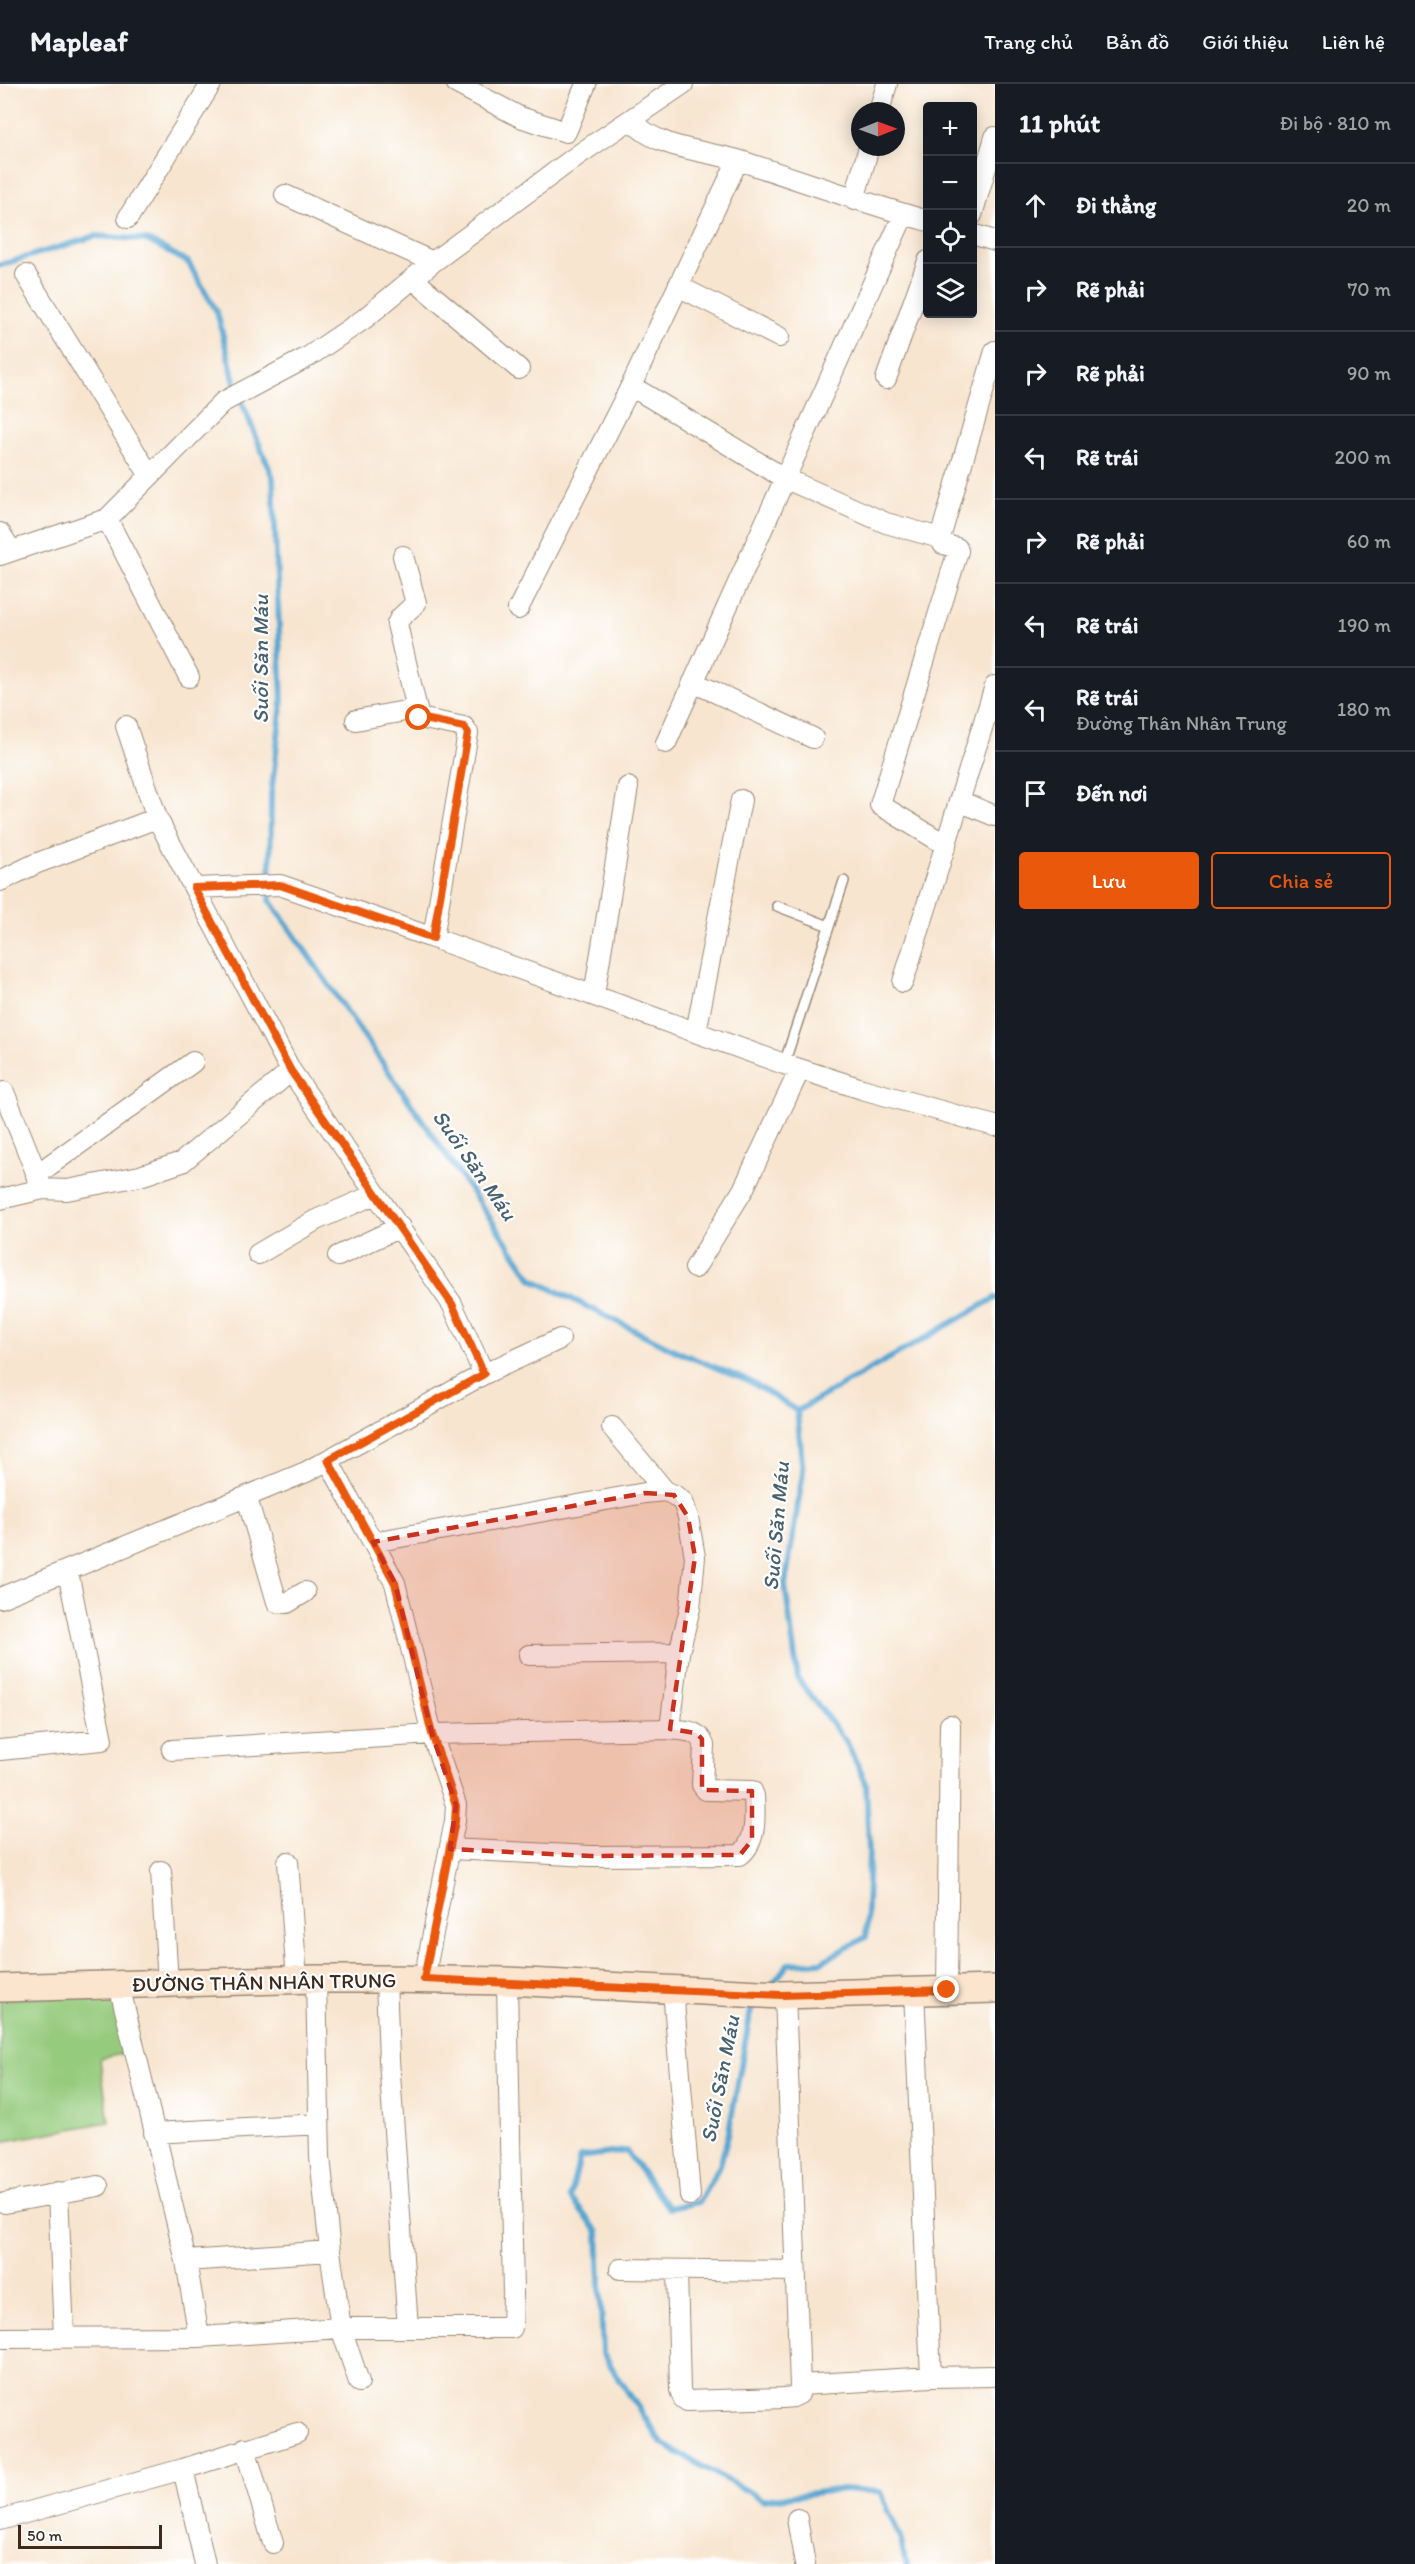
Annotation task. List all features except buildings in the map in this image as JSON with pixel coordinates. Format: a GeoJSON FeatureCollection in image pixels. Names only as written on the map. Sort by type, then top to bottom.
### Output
{"type":"FeatureCollection","features":[{"type":"Feature","properties":{"kind":"street"},"geometry":{"type":"LineString","coordinates":[[128,218],[211,84]]}},
{"type":"Feature","properties":{"kind":"street"},"geometry":{"type":"LineString","coordinates":[[457,84],[520,117],[566,132],[578,155]]}},
{"type":"Feature","properties":{"kind":"street"},"geometry":{"type":"LineString","coordinates":[[566,132],[586,84]]}},
{"type":"Feature","properties":{"kind":"street"},"geometry":{"type":"LineString","coordinates":[[0,533],[5,553],[108,519],[223,402],[252,388],[364,319],[433,262],[578,155],[683,84]]}},
{"type":"Feature","properties":{"kind":"street"},"geometry":{"type":"LineString","coordinates":[[882,102],[887,84]]}},
{"type":"Feature","properties":{"kind":"street"},"geometry":{"type":"LineString","coordinates":[[631,120],[641,132],[669,144],[738,160],[854,200],[923,220]]}},
{"type":"Feature","properties":{"kind":"street"},"geometry":{"type":"LineString","coordinates":[[973,210],[995,137]]}},
{"type":"Feature","properties":{"kind":"street"},"geometry":{"type":"LineString","coordinates":[[854,200],[866,156]]}},
{"type":"Feature","properties":{"kind":"street"},"geometry":{"type":"LineString","coordinates":[[518,609],[631,386],[738,160]]}},
{"type":"Feature","properties":{"kind":"street"},"geometry":{"type":"LineString","coordinates":[[285,195],[433,262]]}},
{"type":"Feature","properties":{"kind":"street"},"geometry":{"type":"LineString","coordinates":[[666,743],[904,214]]}},
{"type":"Feature","properties":{"kind":"street"},"geometry":{"type":"LineString","coordinates":[[977,236],[995,241]]}},
{"type":"Feature","properties":{"kind":"street"},"geometry":{"type":"LineString","coordinates":[[886,379],[926,264]]}},
{"type":"Feature","properties":{"kind":"street"},"geometry":{"type":"LineString","coordinates":[[26,275],[150,476]]}},
{"type":"Feature","properties":{"kind":"street"},"geometry":{"type":"LineString","coordinates":[[413,279],[519,369]]}},
{"type":"Feature","properties":{"kind":"street"},"geometry":{"type":"LineString","coordinates":[[678,286],[779,337]]}},
{"type":"Feature","properties":{"kind":"street"},"geometry":{"type":"LineString","coordinates":[[946,845],[880,805],[958,551],[957,548],[943,544],[940,538],[995,351]]}},
{"type":"Feature","properties":{"kind":"street"},"geometry":{"type":"LineString","coordinates":[[631,386],[784,478],[886,523],[940,538]]}},
{"type":"Feature","properties":{"kind":"street"},"geometry":{"type":"LineString","coordinates":[[108,519],[189,677]]}},
{"type":"Feature","properties":{"kind":"street"},"geometry":{"type":"LineString","coordinates":[[403,556],[416,603],[400,618],[397,624],[419,718],[464,727],[468,733],[433,938]]}},
{"type":"Feature","properties":{"kind":"street"},"geometry":{"type":"LineString","coordinates":[[693,682],[813,738]]}},
{"type":"Feature","properties":{"kind":"street"},"geometry":{"type":"LineString","coordinates":[[903,982],[995,686]]}},
{"type":"Feature","properties":{"kind":"street"},"geometry":{"type":"LineString","coordinates":[[356,720],[416,709]]}},
{"type":"Feature","properties":{"kind":"street"},"geometry":{"type":"LineString","coordinates":[[126,726],[157,818],[291,1071],[452,1304],[484,1374]]}},
{"type":"Feature","properties":{"kind":"street"},"geometry":{"type":"LineString","coordinates":[[594,995],[628,787]]}},
{"type":"Feature","properties":{"kind":"street"},"geometry":{"type":"LineString","coordinates":[[696,1032],[741,800]]}},
{"type":"Feature","properties":{"kind":"street"},"geometry":{"type":"LineString","coordinates":[[959,801],[995,816]]}},
{"type":"Feature","properties":{"kind":"street"},"geometry":{"type":"LineString","coordinates":[[0,881],[35,864],[157,818]]}},
{"type":"Feature","properties":{"kind":"street"},"geometry":{"type":"LineString","coordinates":[[194,888],[280,885],[792,1067],[995,1126]]}},
{"type":"Feature","properties":{"kind":"street"},"geometry":{"type":"LineString","coordinates":[[0,1199],[40,1182],[193,1062]]}},
{"type":"Feature","properties":{"kind":"street"},"geometry":{"type":"LineString","coordinates":[[695,1268],[743,1190],[792,1067]]}},
{"type":"Feature","properties":{"kind":"street"},"geometry":{"type":"LineString","coordinates":[[40,1182],[66,1190],[140,1176],[182,1162],[291,1071]]}},
{"type":"Feature","properties":{"kind":"street"},"geometry":{"type":"LineString","coordinates":[[4,1092],[40,1182]]}},
{"type":"Feature","properties":{"kind":"street"},"geometry":{"type":"LineString","coordinates":[[258,1254],[316,1220],[376,1194]]}},
{"type":"Feature","properties":{"kind":"street"},"geometry":{"type":"LineString","coordinates":[[338,1256],[400,1227]]}},
{"type":"Feature","properties":{"kind":"street"},"geometry":{"type":"LineString","coordinates":[[0,1598],[247,1498],[328,1460],[484,1374],[560,1339]]}},
{"type":"Feature","properties":{"kind":"street"},"geometry":{"type":"LineString","coordinates":[[612,1427],[665,1491],[683,1502],[688,1517],[695,1557],[690,1608],[679,1653],[670,1729]]}},
{"type":"Feature","properties":{"kind":"street"},"geometry":{"type":"LineString","coordinates":[[328,1460],[395,1583],[432,1734],[456,1806],[450,1849],[424,1979]]}},
{"type":"Feature","properties":{"kind":"street"},"geometry":{"type":"LineString","coordinates":[[373,1542],[645,1492],[665,1491]]}},
{"type":"Feature","properties":{"kind":"street"},"geometry":{"type":"LineString","coordinates":[[247,1498],[277,1602],[287,1603],[305,1592]]}},
{"type":"Feature","properties":{"kind":"street"},"geometry":{"type":"LineString","coordinates":[[0,1750],[102,1740],[68,1572]]}},
{"type":"Feature","properties":{"kind":"street"},"geometry":{"type":"LineString","coordinates":[[529,1655],[679,1653]]}},
{"type":"Feature","properties":{"kind":"street"},"geometry":{"type":"LineString","coordinates":[[947,1990],[950,1725]]}},
{"type":"Feature","properties":{"kind":"street"},"geometry":{"type":"LineString","coordinates":[[172,1750],[432,1734],[670,1729],[696,1733],[702,1739],[704,1745],[702,1785],[706,1790],[752,1791],[754,1802],[752,1840],[749,1848],[740,1855],[591,1856],[450,1849]]}},
{"type":"Feature","properties":{"kind":"street"},"geometry":{"type":"LineString","coordinates":[[288,1862],[307,1979],[330,2251],[341,2328],[359,2382]]}},
{"type":"Feature","properties":{"kind":"street"},"geometry":{"type":"LineString","coordinates":[[161,1871],[168,1983]]}},
{"type":"Feature","properties":{"kind":"street","name":"ĐƯỜNG THÂN NHÂN TRUNG"},"geometry":{"type":"LineString","coordinates":[[0,1989],[307,1979],[424,1979],[783,1995],[995,1989]]}},
{"type":"Feature","properties":{"kind":"street"},"geometry":{"type":"LineString","coordinates":[[386,1979],[389,2060],[408,2328]]}},
{"type":"Feature","properties":{"kind":"street"},"geometry":{"type":"LineString","coordinates":[[0,2338],[199,2337],[341,2328],[512,2328],[507,1981]]}},
{"type":"Feature","properties":{"kind":"street"},"geometry":{"type":"LineString","coordinates":[[119,1984],[186,2261],[199,2337]]}},
{"type":"Feature","properties":{"kind":"street"},"geometry":{"type":"LineString","coordinates":[[673,1990],[690,2195]]}},
{"type":"Feature","properties":{"kind":"street"},"geometry":{"type":"LineString","coordinates":[[914,1990],[932,2377]]}},
{"type":"Feature","properties":{"kind":"street"},"geometry":{"type":"LineString","coordinates":[[677,2270],[682,2398],[687,2401],[783,2398],[799,2394],[783,1995]]}},
{"type":"Feature","properties":{"kind":"street"},"geometry":{"type":"LineString","coordinates":[[154,2133],[319,2124]]}},
{"type":"Feature","properties":{"kind":"street"},"geometry":{"type":"LineString","coordinates":[[5,2203],[98,2186]]}},
{"type":"Feature","properties":{"kind":"street"},"geometry":{"type":"LineString","coordinates":[[58,2192],[64,2337]]}},
{"type":"Feature","properties":{"kind":"street"},"geometry":{"type":"LineString","coordinates":[[186,2261],[330,2251]]}},
{"type":"Feature","properties":{"kind":"street"},"geometry":{"type":"LineString","coordinates":[[620,2269],[795,2271]]}},
{"type":"Feature","properties":{"kind":"street"},"geometry":{"type":"LineString","coordinates":[[800,2385],[932,2377],[995,2376]]}},
{"type":"Feature","properties":{"kind":"street"},"geometry":{"type":"LineString","coordinates":[[0,2520],[183,2469],[297,2433]]}},
{"type":"Feature","properties":{"kind":"street"},"geometry":{"type":"LineString","coordinates":[[245,2448],[273,2543]]}},
{"type":"Feature","properties":{"kind":"street"},"geometry":{"type":"LineString","coordinates":[[183,2469],[205,2564]]}},
{"type":"Feature","properties":{"kind":"street"},"geometry":{"type":"LineString","coordinates":[[797,2519],[805,2564]]}},
{"type":"Feature","properties":{"kind":"lane"},"geometry":{"type":"LineString","coordinates":[[792,1067],[829,926],[844,881]]}},
{"type":"Feature","properties":{"kind":"lane"},"geometry":{"type":"LineString","coordinates":[[777,906],[829,926]]}},
{"type":"Feature","properties":{"kind":"highlighted area"},"geometry":{"type":"Polygon","coordinates":[[[645,1493],[674,1495],[688,1517],[695,1557],[670,1729],[696,1733],[702,1739],[702,1790],[752,1791],[752,1840],[740,1855],[591,1856],[450,1849],[456,1805],[432,1734],[395,1583],[373,1542],[645,1493]]]}},
{"type":"Feature","properties":{"kind":"green space"},"geometry":{"type":"Polygon","coordinates":[[[113,1996],[130,2052],[100,2059],[109,2122],[0,2142],[0,1999],[113,1996]]]}},
{"type":"Feature","properties":{"kind":"waterway","name":"Suối Săn Máu"},"geometry":{"type":"LineString","coordinates":[[0,265],[96,236],[147,240],[188,262],[217,312],[236,388],[273,478],[282,703],[271,795],[270,900],[532,1279],[678,1352],[751,1382],[797,1411],[803,1472],[785,1585],[798,1679],[847,1743],[866,1783],[869,1851],[866,1937],[821,1962],[788,1964],[771,1986]]}},
{"type":"Feature","properties":{"kind":"waterway"},"geometry":{"type":"LineString","coordinates":[[797,1411],[995,1298]]}},
{"type":"Feature","properties":{"kind":"waterway","name":"Suối Săn Máu"},"geometry":{"type":"LineString","coordinates":[[757,2003],[751,2010],[728,2136],[720,2165],[699,2202],[669,2208],[626,2151],[580,2157],[570,2197],[598,2232],[603,2354],[662,2444],[763,2500],[844,2489],[880,2492],[900,2537],[906,2564]]}},
{"type":"Feature","properties":{"kind":"route"},"geometry":{"type":"LineString","coordinates":[[419,718],[458,725],[467,729],[468,733],[433,938],[280,885],[194,888],[291,1071],[452,1304],[484,1374],[328,1460],[395,1583],[432,1734],[456,1806],[424,1979],[781,1995],[947,1990]]}}]}
